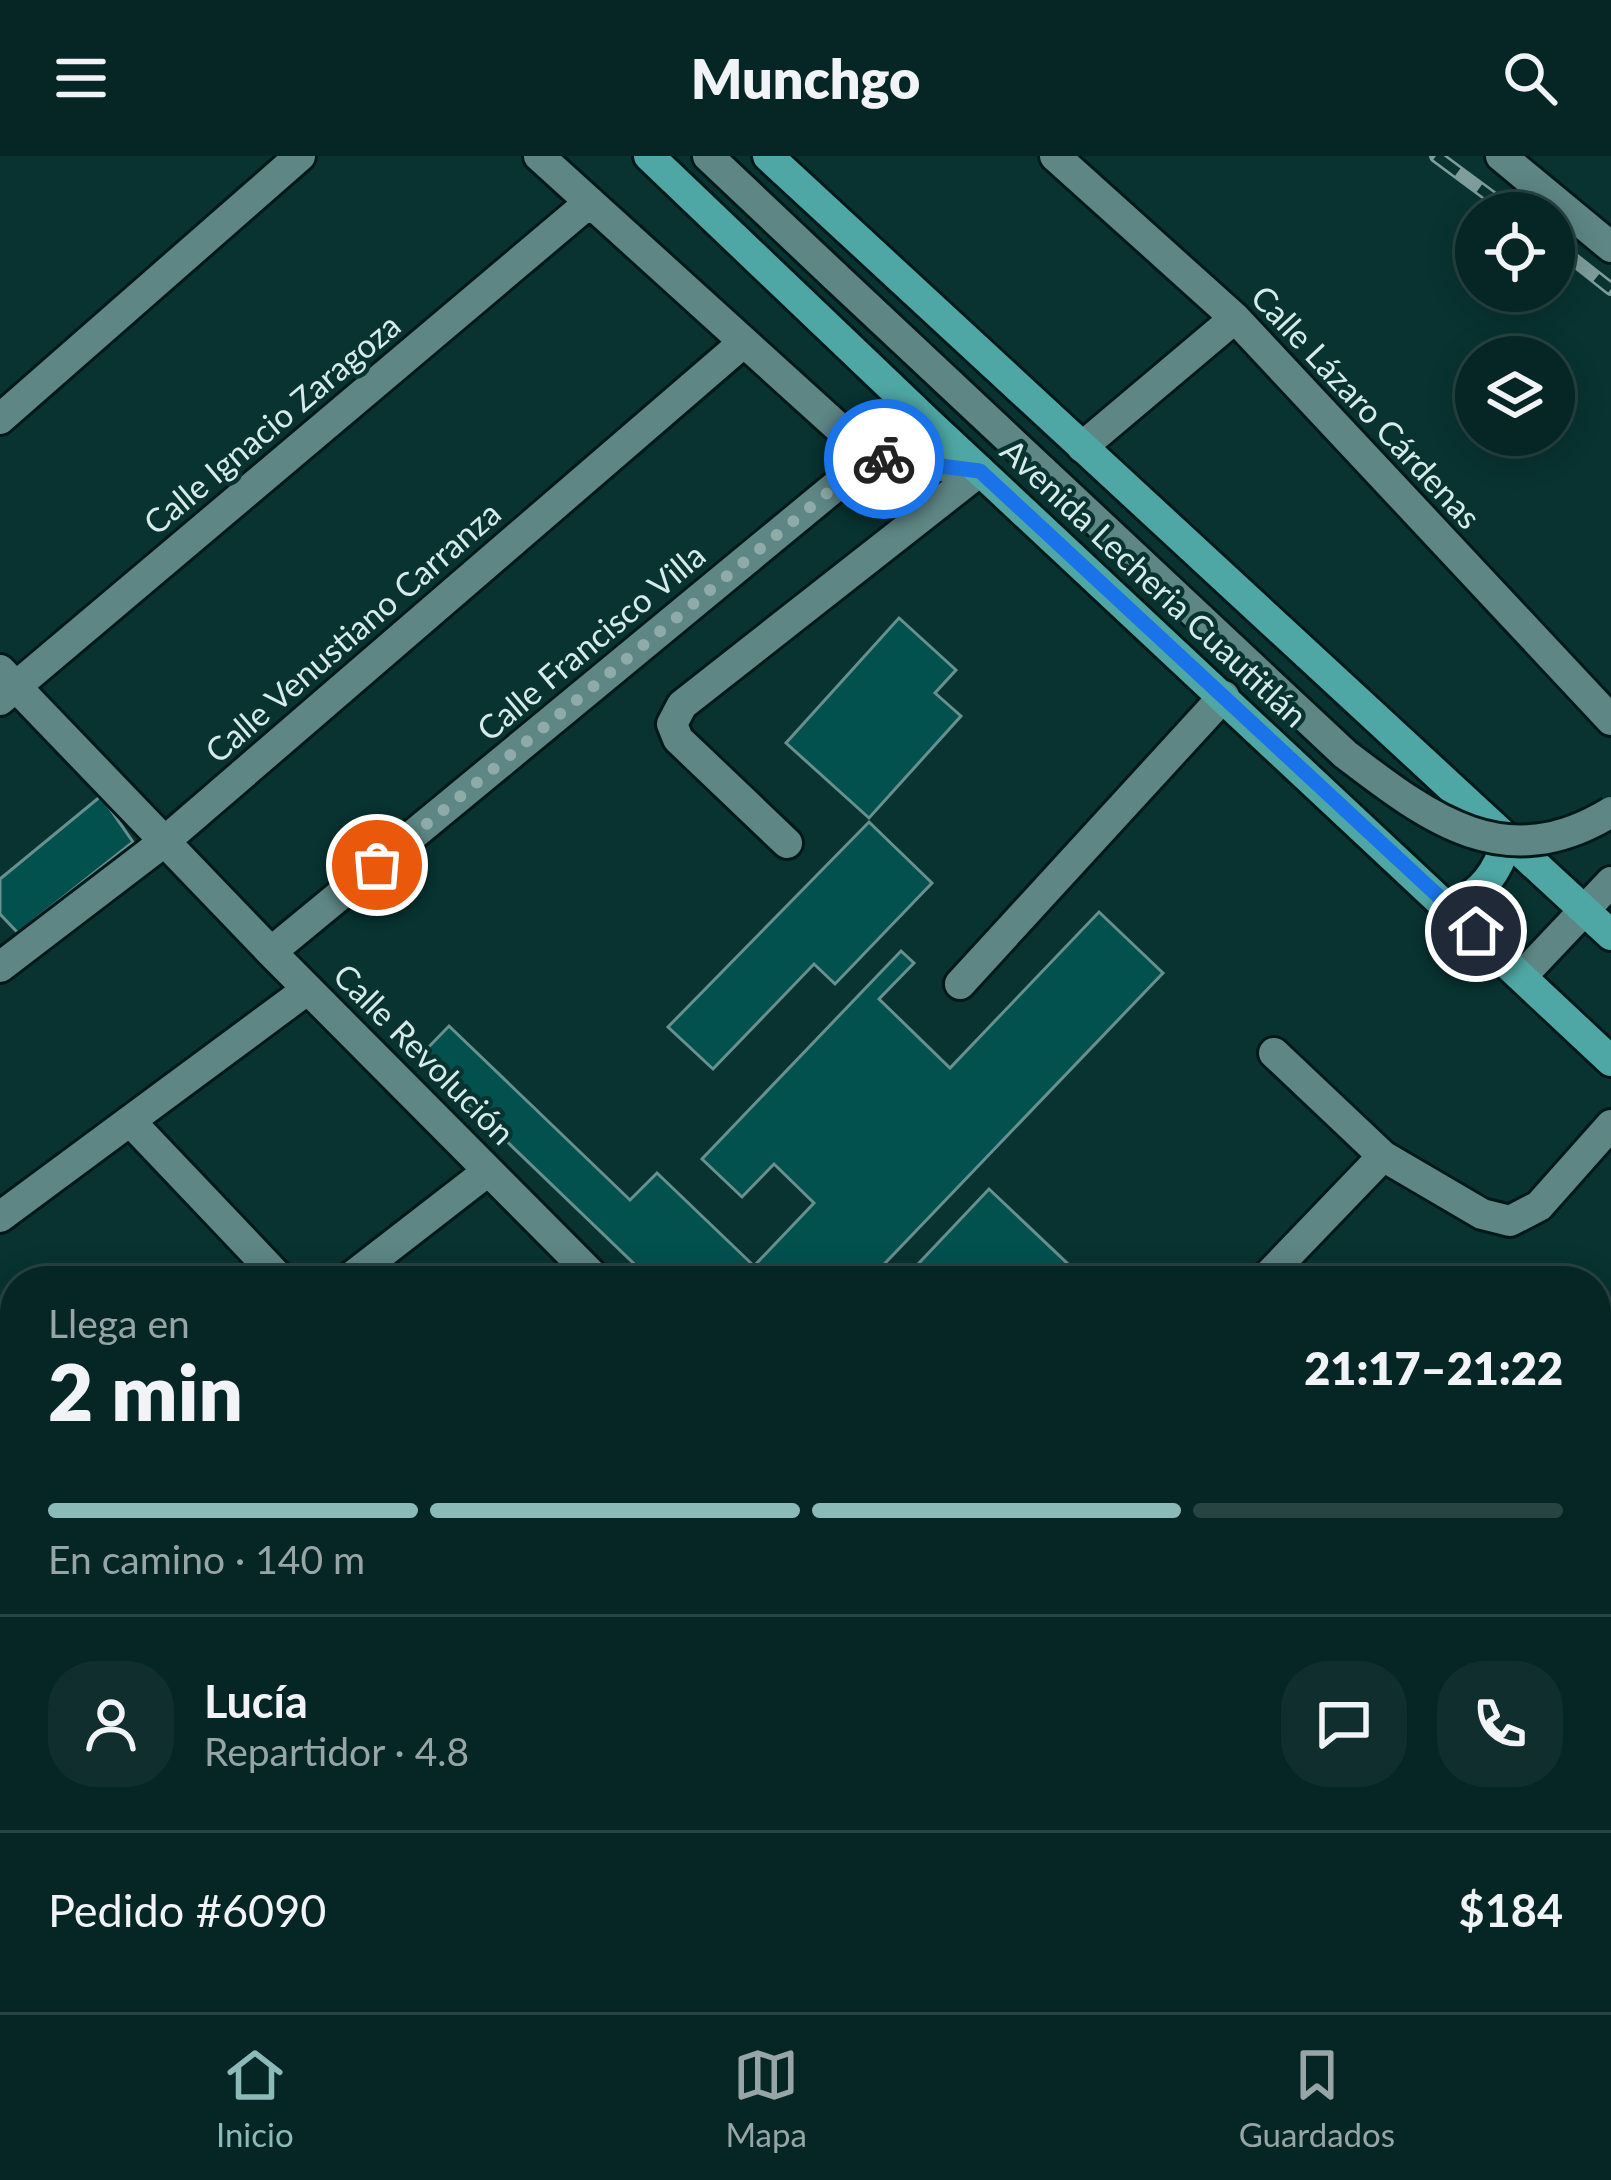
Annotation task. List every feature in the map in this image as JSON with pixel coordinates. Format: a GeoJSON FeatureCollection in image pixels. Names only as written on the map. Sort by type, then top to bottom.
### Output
{"type":"FeatureCollection","features":[{"type":"Feature","properties":{"kind":"main road","name":"Avenida Lecheria Cuautitlán"},"geometry":{"type":"LineString","coordinates":[[650,156],[1611,1060]]}},
{"type":"Feature","properties":{"kind":"main road","name":"Avenida Lecheria Cuautitlán"},"geometry":{"type":"LineString","coordinates":[[768,156],[1611,935]]}},
{"type":"Feature","properties":{"kind":"main road"},"geometry":{"type":"LineString","coordinates":[[1452,908],[1490,882],[1507,840]]}},
{"type":"Feature","properties":{"kind":"street"},"geometry":{"type":"LineString","coordinates":[[0,419],[300,156]]}},
{"type":"Feature","properties":{"kind":"street"},"geometry":{"type":"LineString","coordinates":[[538,156],[871,457],[980,471]]}},
{"type":"Feature","properties":{"kind":"street"},"geometry":{"type":"LineString","coordinates":[[709,156],[1345,754],[1418,809],[1462,830],[1514,842],[1543,841],[1587,827],[1611,812]]}},
{"type":"Feature","properties":{"kind":"street","name":"Calle Lázaro Cárdenas"},"geometry":{"type":"LineString","coordinates":[[1055,156],[1235,318],[1611,720]]}},
{"type":"Feature","properties":{"kind":"street"},"geometry":{"type":"LineString","coordinates":[[1501,156],[1611,247]]}},
{"type":"Feature","properties":{"kind":"street","name":"Calle Ignacio Zaragoza"},"geometry":{"type":"LineString","coordinates":[[5,685],[590,202]]}},
{"type":"Feature","properties":{"kind":"street"},"geometry":{"type":"LineString","coordinates":[[1082,447],[1235,318]]}},
{"type":"Feature","properties":{"kind":"street","name":"Calle Venustiano Carranza"},"geometry":{"type":"LineString","coordinates":[[0,967],[165,841],[744,342]]}},
{"type":"Feature","properties":{"kind":"street","name":"Calle Francisco Villa"},"geometry":{"type":"LineString","coordinates":[[271,952],[871,457]]}},
{"type":"Feature","properties":{"kind":"street"},"geometry":{"type":"LineString","coordinates":[[787,843],[678,739],[672,724],[682,705],[980,471]]}},
{"type":"Feature","properties":{"kind":"street","name":"Calle Revolución"},"geometry":{"type":"LineString","coordinates":[[5,685],[583,1266]]}},
{"type":"Feature","properties":{"kind":"street"},"geometry":{"type":"LineString","coordinates":[[960,984],[1224,696]]}},
{"type":"Feature","properties":{"kind":"street"},"geometry":{"type":"LineString","coordinates":[[1522,976],[1611,882]]}},
{"type":"Feature","properties":{"kind":"street"},"geometry":{"type":"LineString","coordinates":[[0,1217],[308,989]]}},
{"type":"Feature","properties":{"kind":"street"},"geometry":{"type":"LineString","coordinates":[[1274,1053],[1383,1156],[1483,1214],[1510,1220],[1539,1206],[1611,1125]]}},
{"type":"Feature","properties":{"kind":"street"},"geometry":{"type":"LineString","coordinates":[[130,1121],[268,1266]]}},
{"type":"Feature","properties":{"kind":"street"},"geometry":{"type":"LineString","coordinates":[[1277,1266],[1383,1156]]}},
{"type":"Feature","properties":{"kind":"street"},"geometry":{"type":"LineString","coordinates":[[365,1266],[488,1171]]}},
{"type":"Feature","properties":{"kind":"building"},"geometry":{"type":"Polygon","coordinates":[[[899,618],[956,670],[935,693],[961,716],[869,818],[786,743],[899,618]]]}},
{"type":"Feature","properties":{"kind":"building"},"geometry":{"type":"Polygon","coordinates":[[[101,796],[133,842],[18,933],[0,914],[0,879],[101,796]]]}},
{"type":"Feature","properties":{"kind":"building"},"geometry":{"type":"Polygon","coordinates":[[[869,822],[932,883],[835,984],[814,964],[713,1069],[668,1027],[869,822]]]}},
{"type":"Feature","properties":{"kind":"building"},"geometry":{"type":"Polygon","coordinates":[[[1099,912],[1163,973],[882,1266],[754,1266],[814,1203],[774,1164],[742,1197],[702,1159],[901,951],[914,963],[879,999],[950,1068],[1099,912]]]}},
{"type":"Feature","properties":{"kind":"building"},"geometry":{"type":"Polygon","coordinates":[[[449,1026],[630,1200],[657,1173],[754,1266],[636,1266],[419,1057],[449,1026]]]}},
{"type":"Feature","properties":{"kind":"building"},"geometry":{"type":"Polygon","coordinates":[[[989,1189],[1070,1266],[916,1266],[989,1189]]]}},
{"type":"Feature","properties":{"kind":"railway"},"geometry":{"type":"LineString","coordinates":[[1436,156],[1485,192]]}},
{"type":"Feature","properties":{"kind":"railway"},"geometry":{"type":"LineString","coordinates":[[1575,261],[1611,289]]}},
{"type":"Feature","properties":{"kind":"way so far"},"geometry":{"type":"LineString","coordinates":[[377,865],[871,457],[884,459]]}},
{"type":"Feature","properties":{"kind":"route"},"geometry":{"type":"LineString","coordinates":[[884,459],[980,471],[1476,931]]}}]}
